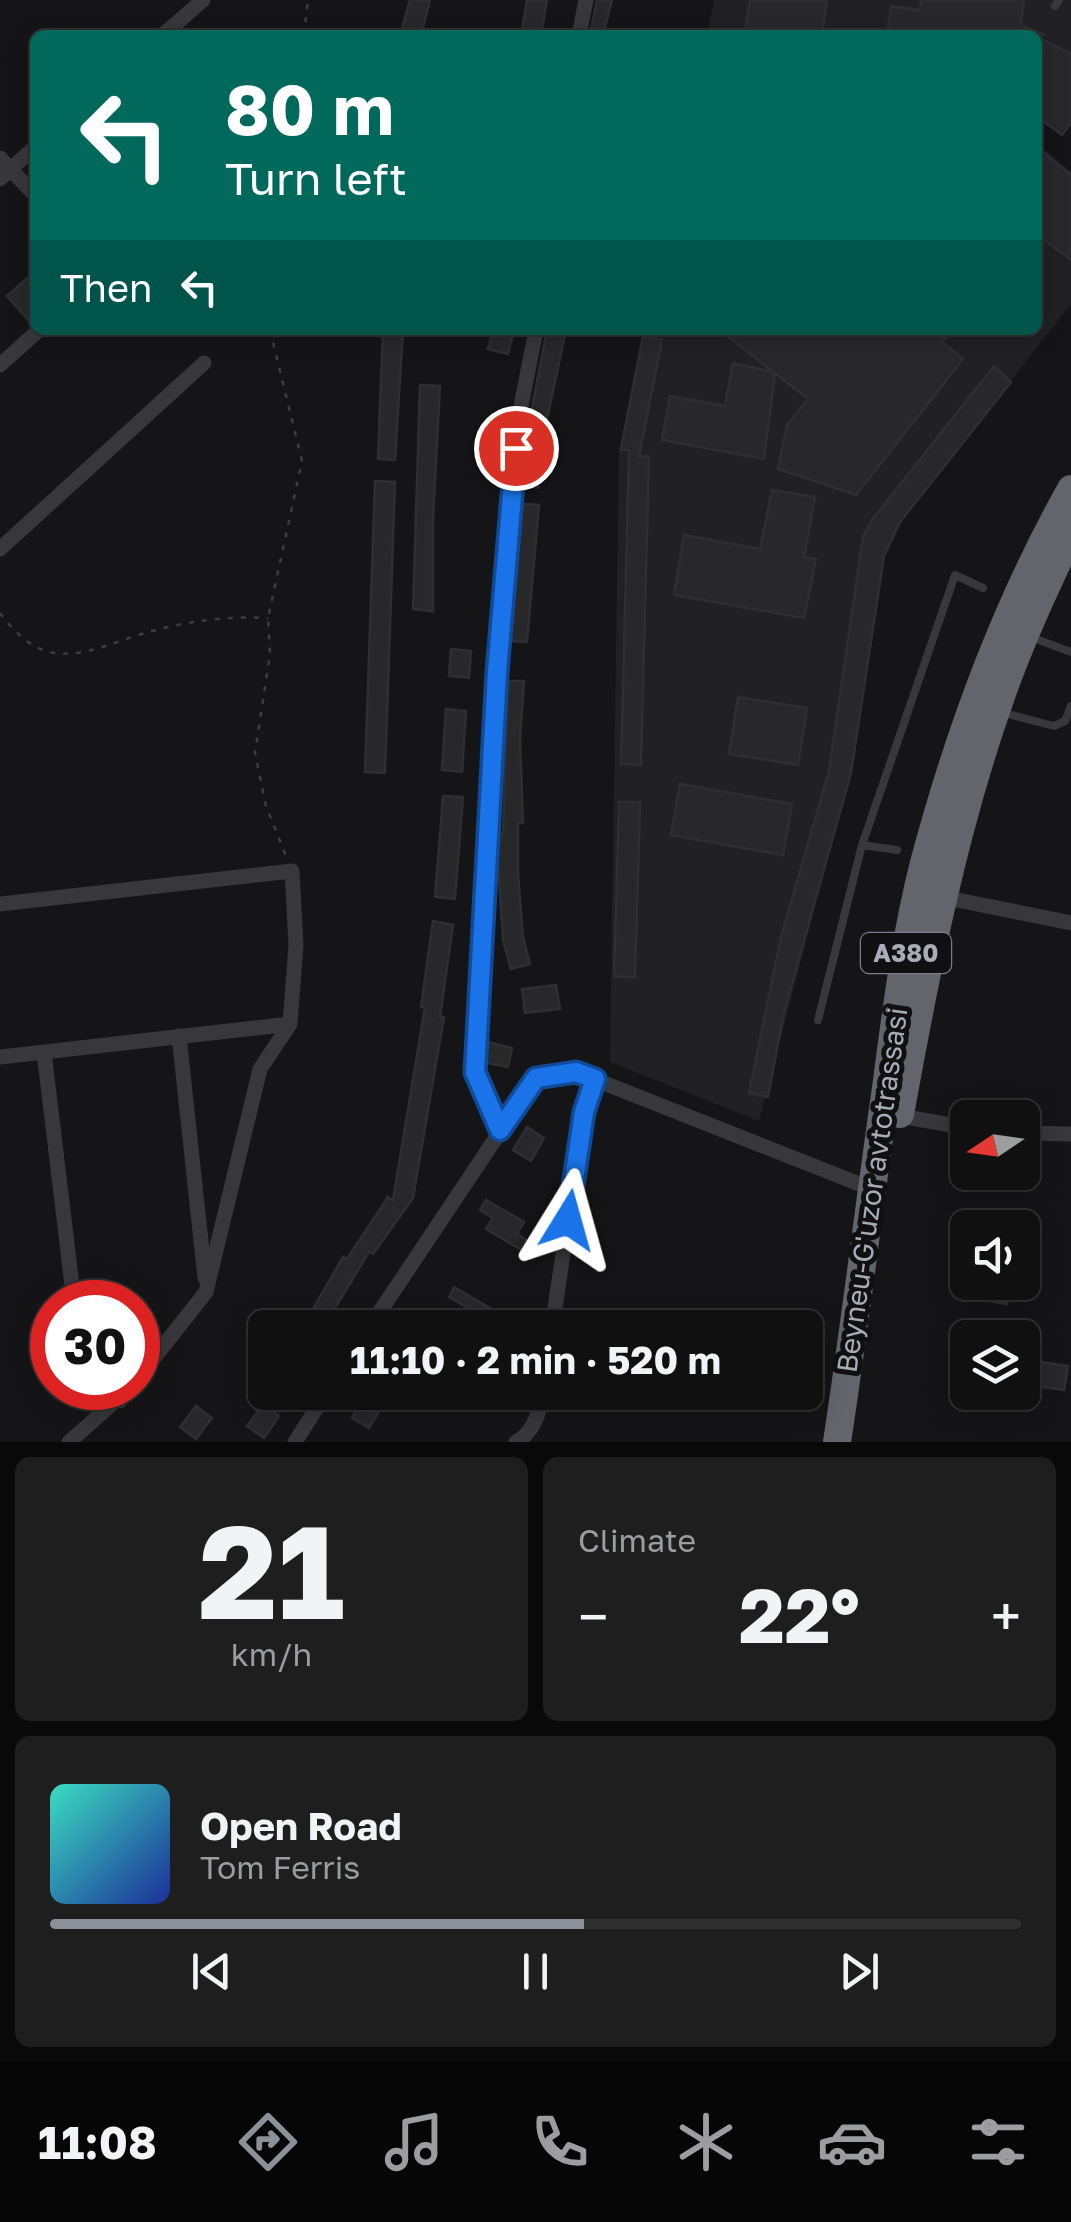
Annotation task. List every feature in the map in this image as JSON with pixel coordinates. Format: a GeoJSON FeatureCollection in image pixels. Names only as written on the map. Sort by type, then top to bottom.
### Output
{"type":"FeatureCollection","features":[{"type":"Feature","properties":{"kind":"highway","name":"Beyneu-G'uzor avtotrassasi"},"geometry":{"type":"LineString","coordinates":[[853,1442],[936,888],[965,734],[1038,548],[1071,489]]}},
{"type":"Feature","properties":{"kind":"highway","name":"Beyneu-G'uzor avtotrassasi"},"geometry":{"type":"LineString","coordinates":[[836,1442],[901,980],[1024,635],[1071,533]]}},
{"type":"Feature","properties":{"kind":"street"},"geometry":{"type":"LineString","coordinates":[[169,30],[203,0]]}},
{"type":"Feature","properties":{"kind":"street"},"geometry":{"type":"LineString","coordinates":[[579,30],[586,0]]}},
{"type":"Feature","properties":{"kind":"street"},"geometry":{"type":"LineString","coordinates":[[30,150],[4,168],[30,191]]}},
{"type":"Feature","properties":{"kind":"street"},"geometry":{"type":"LineString","coordinates":[[0,365],[34,335]]}},
{"type":"Feature","properties":{"kind":"street"},"geometry":{"type":"LineString","coordinates":[[500,1130],[475,1072],[497,672],[520,411],[535,335]]}},
{"type":"Feature","properties":{"kind":"street"},"geometry":{"type":"LineString","coordinates":[[0,549],[204,362]]}},
{"type":"Feature","properties":{"kind":"street"},"geometry":{"type":"LineString","coordinates":[[0,904],[292,871],[296,945],[290,1024],[260,1068],[206,1292],[160,1350]]}},
{"type":"Feature","properties":{"kind":"street"},"geometry":{"type":"LineString","coordinates":[[936,888],[1071,923]]}},
{"type":"Feature","properties":{"kind":"street"},"geometry":{"type":"LineString","coordinates":[[0,1057],[290,1024]]}},
{"type":"Feature","properties":{"kind":"street"},"geometry":{"type":"LineString","coordinates":[[179,1036],[206,1292]]}},
{"type":"Feature","properties":{"kind":"street"},"geometry":{"type":"LineString","coordinates":[[44,1052],[71,1280]]}},
{"type":"Feature","properties":{"kind":"street"},"geometry":{"type":"LineString","coordinates":[[381,1310],[536,1078],[576,1072],[872,1189]]}},
{"type":"Feature","properties":{"kind":"street"},"geometry":{"type":"LineString","coordinates":[[555,1310],[584,1112],[595,1079]]}},
{"type":"Feature","properties":{"kind":"street"},"geometry":{"type":"LineString","coordinates":[[900,1116],[950,1125]]}},
{"type":"Feature","properties":{"kind":"street"},"geometry":{"type":"LineString","coordinates":[[1040,1133],[1071,1134]]}},
{"type":"Feature","properties":{"kind":"street"},"geometry":{"type":"LineString","coordinates":[[69,1442],[106,1410]]}},
{"type":"Feature","properties":{"kind":"street"},"geometry":{"type":"LineString","coordinates":[[295,1442],[315,1410]]}},
{"type":"Feature","properties":{"kind":"street"},"geometry":{"type":"LineString","coordinates":[[516,1442],[524,1438],[540,1410]]}},
{"type":"Feature","properties":{"kind":"lane"},"geometry":{"type":"LineString","coordinates":[[818,1020],[862,845],[955,575],[983,588]]}},
{"type":"Feature","properties":{"kind":"lane"},"geometry":{"type":"LineString","coordinates":[[1024,635],[1071,652]]}},
{"type":"Feature","properties":{"kind":"lane"},"geometry":{"type":"LineString","coordinates":[[996,711],[1054,726],[1066,721],[1071,706]]}},
{"type":"Feature","properties":{"kind":"lane"},"geometry":{"type":"LineString","coordinates":[[862,845],[896,850]]}},
{"type":"Feature","properties":{"kind":"path"},"geometry":{"type":"LineString","coordinates":[[305,30],[308,0]]}},
{"type":"Feature","properties":{"kind":"path"},"geometry":{"type":"LineString","coordinates":[[271,335],[302,461],[268,618],[270,654],[255,753],[266,806],[292,871]]}},
{"type":"Feature","properties":{"kind":"path"},"geometry":{"type":"LineString","coordinates":[[0,613],[38,648],[55,653],[84,652],[150,632],[234,615],[268,618]]}},
{"type":"Feature","properties":{"kind":"shaded area"},"geometry":{"type":"Polygon","coordinates":[[[714,0],[1071,0],[1071,60],[1042,95],[1042,30],[708,30],[714,0]]]}},
{"type":"Feature","properties":{"kind":"shaded area"},"geometry":{"type":"Polygon","coordinates":[[[1042,147],[1071,172],[1071,304],[900,522],[884,557],[848,781],[759,1121],[610,1062],[619,451],[642,335],[1042,335],[1042,147]]]}},
{"type":"Feature","properties":{"kind":"building"},"geometry":{"type":"Polygon","coordinates":[[[410,0],[430,0],[422,30],[402,30],[410,0]]]}},
{"type":"Feature","properties":{"kind":"building"},"geometry":{"type":"Polygon","coordinates":[[[527,0],[547,0],[542,30],[522,30],[527,0]]]}},
{"type":"Feature","properties":{"kind":"building"},"geometry":{"type":"Polygon","coordinates":[[[597,0],[612,0],[604,30],[591,30],[597,0]]]}},
{"type":"Feature","properties":{"kind":"building"},"geometry":{"type":"Polygon","coordinates":[[[750,0],[827,0],[823,30],[745,30],[750,0]]]}},
{"type":"Feature","properties":{"kind":"building"},"geometry":{"type":"Polygon","coordinates":[[[921,0],[1024,0],[1021,25],[1033,30],[888,30],[891,6],[920,10],[921,0]]]}},
{"type":"Feature","properties":{"kind":"building"},"geometry":{"type":"Polygon","coordinates":[[[1042,39],[1071,54],[1071,123],[1062,135],[1042,120],[1042,39]]]}},
{"type":"Feature","properties":{"kind":"building"},"geometry":{"type":"Polygon","coordinates":[[[1042,151],[1071,175],[1071,260],[1042,238],[1042,151]]]}},
{"type":"Feature","properties":{"kind":"building"},"geometry":{"type":"Polygon","coordinates":[[[30,275],[30,320],[29,321],[7,296],[30,275]]]}},
{"type":"Feature","properties":{"kind":"building"},"geometry":{"type":"Polygon","coordinates":[[[383,335],[403,335],[395,460],[378,459],[383,335]]]}},
{"type":"Feature","properties":{"kind":"building"},"geometry":{"type":"Polygon","coordinates":[[[492,335],[513,335],[508,354],[488,349],[492,335]]]}},
{"type":"Feature","properties":{"kind":"building"},"geometry":{"type":"Polygon","coordinates":[[[546,335],[565,335],[545,428],[550,429],[538,488],[525,484],[531,413],[546,335]]]}},
{"type":"Feature","properties":{"kind":"building"},"geometry":{"type":"Polygon","coordinates":[[[726,335],[948,335],[942,342],[963,359],[856,495],[778,469],[787,425],[808,399],[775,373],[764,459],[662,440],[670,396],[725,406],[733,363],[773,372],[726,335]]]}},
{"type":"Feature","properties":{"kind":"building"},"geometry":{"type":"Polygon","coordinates":[[[643,337],[662,340],[639,456],[649,456],[641,765],[621,764],[629,451],[621,449],[643,337]]]}},
{"type":"Feature","properties":{"kind":"building"},"geometry":{"type":"Polygon","coordinates":[[[994,366],[1011,382],[900,522],[884,556],[851,773],[784,1012],[768,1097],[749,1093],[781,937],[829,771],[863,537],[872,520],[994,366]]]}},
{"type":"Feature","properties":{"kind":"building"},"geometry":{"type":"Polygon","coordinates":[[[420,385],[440,386],[433,611],[413,609],[420,385]]]}},
{"type":"Feature","properties":{"kind":"building"},"geometry":{"type":"Polygon","coordinates":[[[375,481],[395,482],[385,773],[365,772],[375,481]]]}},
{"type":"Feature","properties":{"kind":"building"},"geometry":{"type":"Polygon","coordinates":[[[772,490],[815,497],[804,557],[816,559],[804,618],[674,595],[684,535],[760,549],[772,490]]]}},
{"type":"Feature","properties":{"kind":"building"},"geometry":{"type":"Polygon","coordinates":[[[523,504],[539,505],[527,642],[511,641],[523,504]]]}},
{"type":"Feature","properties":{"kind":"building"},"geometry":{"type":"Polygon","coordinates":[[[451,649],[471,651],[469,678],[449,676],[451,649]]]}},
{"type":"Feature","properties":{"kind":"building"},"geometry":{"type":"Polygon","coordinates":[[[508,681],[524,681],[520,739],[523,823],[518,823],[518,872],[523,937],[530,964],[511,969],[503,940],[498,860],[499,834],[503,834],[508,681]]]}},
{"type":"Feature","properties":{"kind":"building"},"geometry":{"type":"Polygon","coordinates":[[[738,697],[807,708],[798,765],[729,754],[738,697]]]}},
{"type":"Feature","properties":{"kind":"building"},"geometry":{"type":"Polygon","coordinates":[[[446,709],[466,711],[462,772],[442,770],[446,709]]]}},
{"type":"Feature","properties":{"kind":"building"},"geometry":{"type":"Polygon","coordinates":[[[680,784],[792,804],[783,855],[671,835],[680,784]]]}},
{"type":"Feature","properties":{"kind":"building"},"geometry":{"type":"Polygon","coordinates":[[[443,796],[463,797],[455,899],[435,897],[443,796]]]}},
{"type":"Feature","properties":{"kind":"building"},"geometry":{"type":"Polygon","coordinates":[[[619,802],[640,802],[635,977],[614,976],[619,802]]]}},
{"type":"Feature","properties":{"kind":"building"},"geometry":{"type":"Polygon","coordinates":[[[433,921],[453,925],[440,1017],[444,1017],[413,1198],[373,1254],[369,1252],[334,1310],[312,1310],[343,1257],[347,1259],[388,1197],[393,1200],[425,1007],[421,1007],[433,921]]]}},
{"type":"Feature","properties":{"kind":"building"},"geometry":{"type":"Polygon","coordinates":[[[556,985],[560,1009],[525,1013],[522,989],[556,985]]]}},
{"type":"Feature","properties":{"kind":"building"},"geometry":{"type":"Polygon","coordinates":[[[488,1042],[512,1048],[508,1067],[487,1063],[488,1042]]]}},
{"type":"Feature","properties":{"kind":"building"},"geometry":{"type":"Polygon","coordinates":[[[527,1127],[544,1138],[531,1161],[513,1150],[527,1127]]]}},
{"type":"Feature","properties":{"kind":"building"},"geometry":{"type":"Polygon","coordinates":[[[486,1200],[524,1222],[517,1234],[530,1242],[525,1252],[486,1229],[493,1218],[480,1210],[486,1200]]]}},
{"type":"Feature","properties":{"kind":"building"},"geometry":{"type":"Polygon","coordinates":[[[454,1287],[493,1310],[471,1310],[449,1297],[454,1287]]]}},
{"type":"Feature","properties":{"kind":"building"},"geometry":{"type":"Polygon","coordinates":[[[1040,1362],[1068,1366],[1064,1390],[1040,1387],[1040,1362]]]}},
{"type":"Feature","properties":{"kind":"building"},"geometry":{"type":"Polygon","coordinates":[[[196,1406],[212,1418],[196,1439],[180,1427],[196,1406]]]}},
{"type":"Feature","properties":{"kind":"building"},"geometry":{"type":"Polygon","coordinates":[[[259,1410],[271,1410],[279,1416],[264,1438],[247,1426],[259,1410]]]}},
{"type":"Feature","properties":{"kind":"building"},"geometry":{"type":"Polygon","coordinates":[[[357,1410],[380,1410],[369,1428],[352,1418],[357,1410]]]}},
{"type":"Feature","properties":{"kind":"route"},"geometry":{"type":"LineString","coordinates":[[516,448],[497,672],[475,1072],[500,1130],[536,1078],[576,1072],[595,1079],[584,1112],[568,1220]]}}]}
